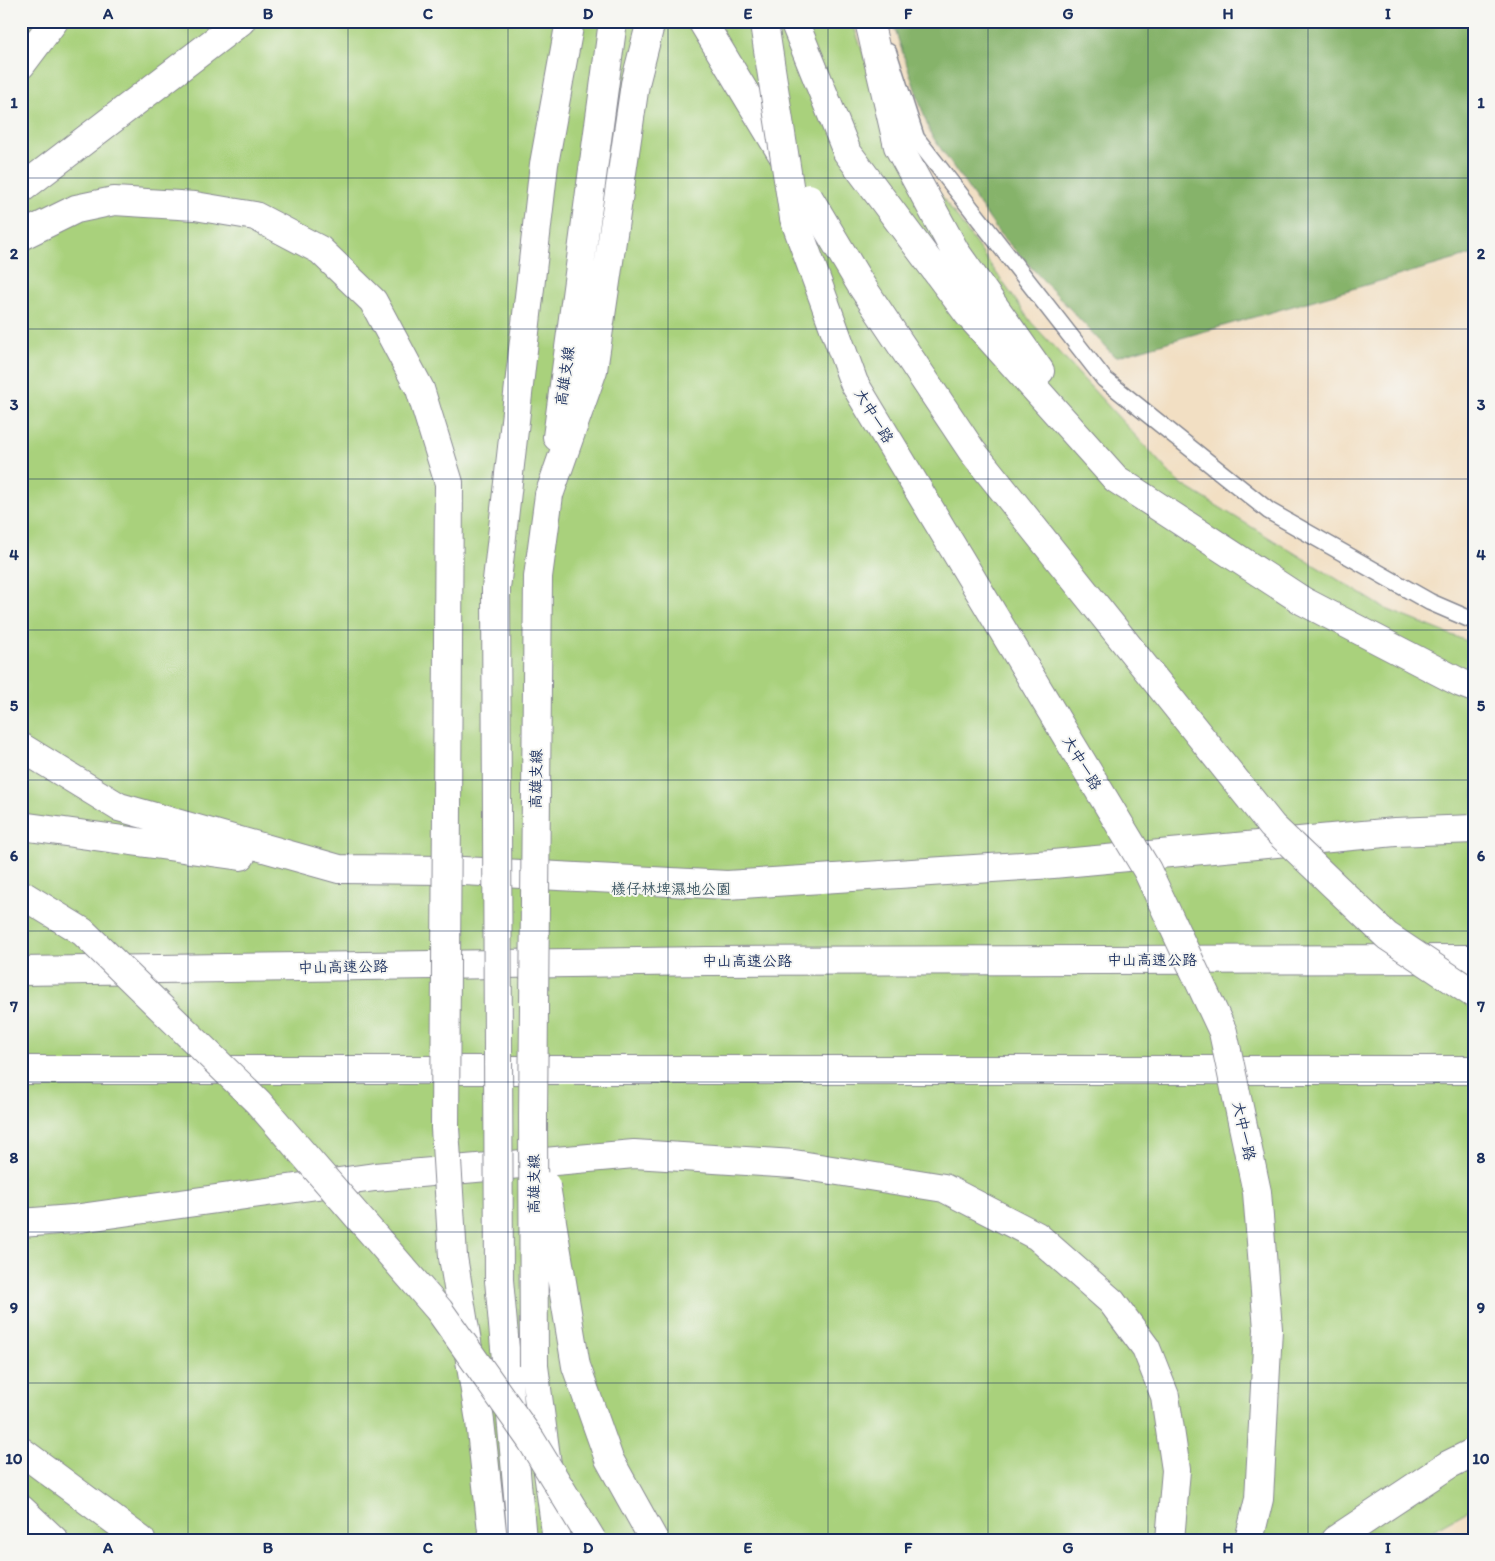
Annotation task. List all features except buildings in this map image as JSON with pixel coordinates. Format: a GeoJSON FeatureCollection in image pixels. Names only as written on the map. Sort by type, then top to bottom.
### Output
{"type":"FeatureCollection","features":[{"type":"Feature","properties":{"kind":"main road"},"geometry":{"type":"LineString","coordinates":[[21,65],[54,21]]}},
{"type":"Feature","properties":{"kind":"main road"},"geometry":{"type":"LineString","coordinates":[[21,189],[241,21]]}},
{"type":"Feature","properties":{"kind":"main road"},"geometry":{"type":"LineString","coordinates":[[522,1540],[499,1280],[496,589],[544,164],[570,21]]}},
{"type":"Feature","properties":{"kind":"main road","name":"高雄支線"},"geometry":{"type":"LineString","coordinates":[[556,1540],[534,1366],[538,577],[613,21]]}},
{"type":"Feature","properties":{"kind":"main road"},"geometry":{"type":"LineString","coordinates":[[549,495],[593,370],[635,84],[651,21]]}},
{"type":"Feature","properties":{"kind":"main road"},"geometry":{"type":"LineString","coordinates":[[702,21],[861,284],[972,451],[1272,826],[1387,936],[1474,994]]}},
{"type":"Feature","properties":{"kind":"main road","name":"大中一路"},"geometry":{"type":"LineString","coordinates":[[766,21],[765,30],[794,218],[854,383],[1147,870],[1223,1032],[1258,1192],[1268,1329],[1259,1499],[1249,1540]]}},
{"type":"Feature","properties":{"kind":"main road"},"geometry":{"type":"LineString","coordinates":[[794,21],[847,152],[969,315],[1116,479],[1303,601],[1474,688]]}},
{"type":"Feature","properties":{"kind":"main road"},"geometry":{"type":"LineString","coordinates":[[870,21],[898,146],[955,251],[1116,479]]}},
{"type":"Feature","properties":{"kind":"main road"},"geometry":{"type":"LineString","coordinates":[[21,236],[76,209],[114,201],[195,206],[255,216],[320,250],[373,301],[420,389],[449,483],[445,1128],[453,1257],[480,1421],[494,1540]]}},
{"type":"Feature","properties":{"kind":"main road"},"geometry":{"type":"LineString","coordinates":[[21,747],[119,807],[339,869]]}},
{"type":"Feature","properties":{"kind":"main road"},"geometry":{"type":"LineString","coordinates":[[21,826],[339,869],[444,870],[727,885],[1053,864],[1394,832],[1474,829]]}},
{"type":"Feature","properties":{"kind":"main road"},"geometry":{"type":"LineString","coordinates":[[21,894],[83,932],[258,1102],[439,1310],[531,1440],[592,1540]]}},
{"type":"Feature","properties":{"kind":"main road","name":"中山高速公路"},"geometry":{"type":"LineString","coordinates":[[21,971],[717,961],[1474,959]]}},
{"type":"Feature","properties":{"kind":"main road"},"geometry":{"type":"LineString","coordinates":[[21,1070],[1474,1070]]}},
{"type":"Feature","properties":{"kind":"main road"},"geometry":{"type":"LineString","coordinates":[[534,1116],[576,1366],[608,1459],[654,1540]]}},
{"type":"Feature","properties":{"kind":"main road"},"geometry":{"type":"LineString","coordinates":[[21,1223],[72,1219],[375,1177],[634,1154],[794,1164],[944,1188],[1037,1236],[1112,1302],[1146,1348],[1165,1396],[1176,1470],[1170,1540]]}},
{"type":"Feature","properties":{"kind":"main road"},"geometry":{"type":"LineString","coordinates":[[21,1451],[141,1540]]}},
{"type":"Feature","properties":{"kind":"main road"},"geometry":{"type":"LineString","coordinates":[[1335,1540],[1448,1465],[1474,1452]]}},
{"type":"Feature","properties":{"kind":"main road"},"geometry":{"type":"LineString","coordinates":[[21,1509],[54,1540]]}},
{"type":"Feature","properties":{"kind":"lane"},"geometry":{"type":"LineString","coordinates":[[879,21],[916,138],[1104,378],[1269,512],[1430,602],[1474,621]]}},
{"type":"Feature","properties":{"kind":"green space","name":"檨仔林埤濕地公園"},"geometry":{"type":"Polygon","coordinates":[[[21,21],[852,21],[884,114],[1031,322],[1178,482],[1386,609],[1474,644],[1474,1507],[1415,1540],[21,1540],[21,21]]]}},
{"type":"Feature","properties":{"kind":"green space"},"geometry":{"type":"Polygon","coordinates":[[[892,21],[1474,21],[1474,254],[1115,357],[999,233],[930,133],[892,21]]]}}]}
